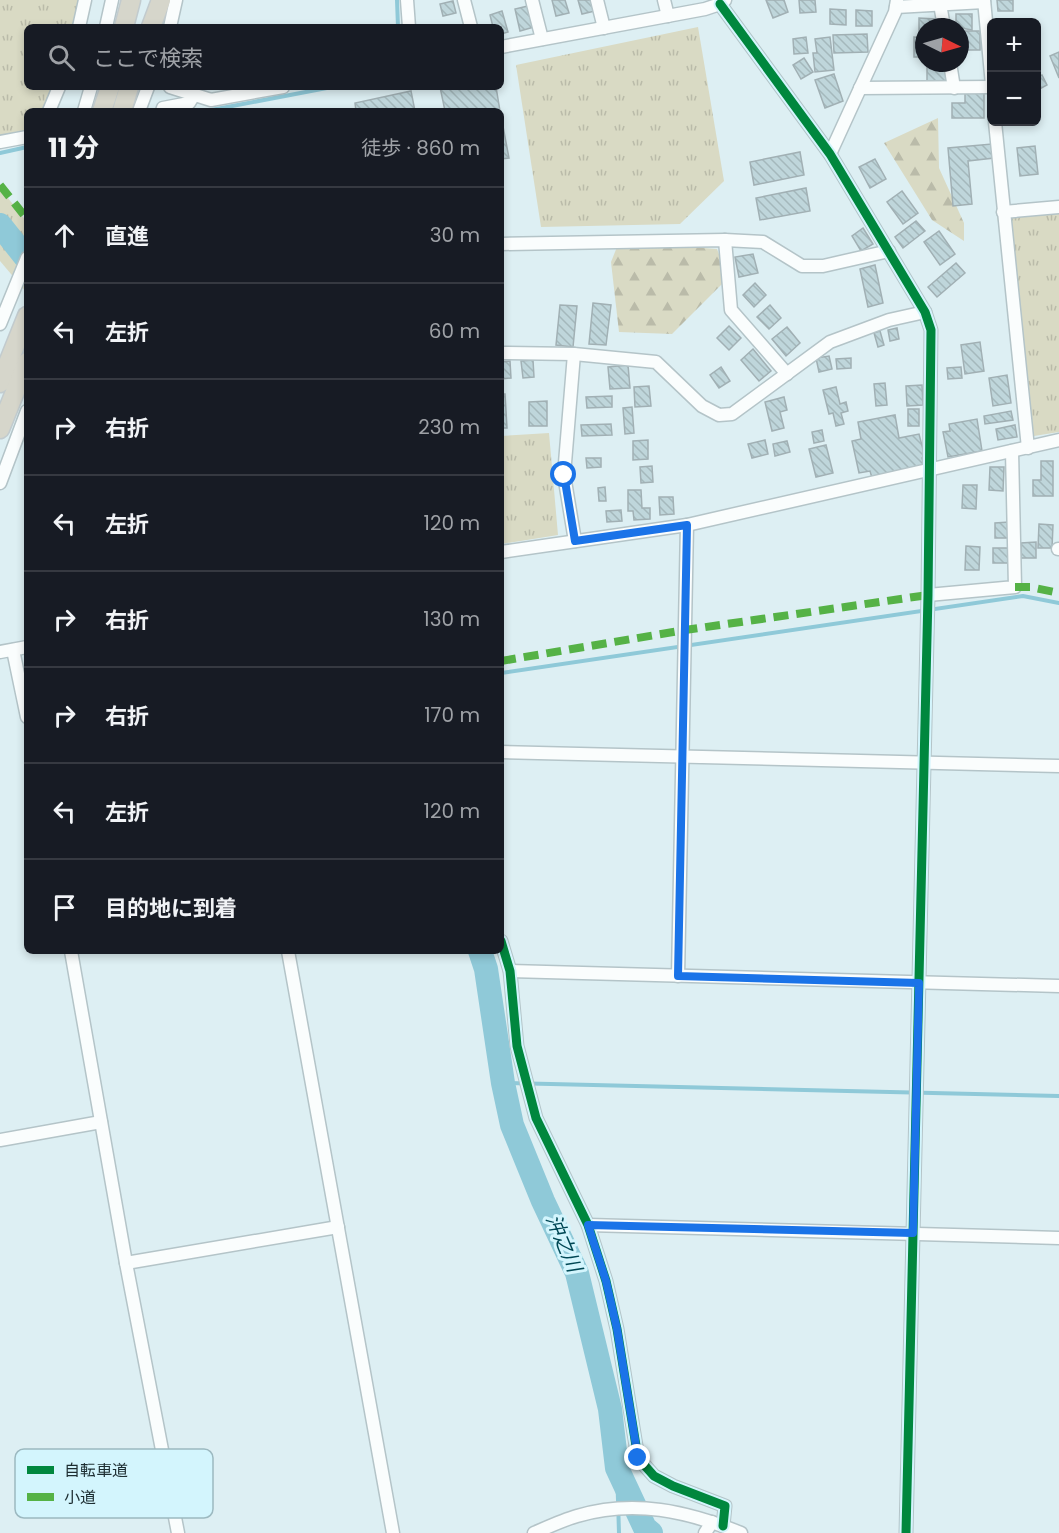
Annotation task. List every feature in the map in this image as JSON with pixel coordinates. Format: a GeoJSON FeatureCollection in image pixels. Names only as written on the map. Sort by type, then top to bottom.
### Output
{"type":"FeatureCollection","features":[{"type":"Feature","properties":{"kind":"highway"},"geometry":{"type":"LineString","coordinates":[[123,24],[126,0]]}},
{"type":"Feature","properties":{"kind":"highway"},"geometry":{"type":"LineString","coordinates":[[124,24],[131,0]]}},
{"type":"Feature","properties":{"kind":"highway"},"geometry":{"type":"LineString","coordinates":[[144,24],[149,0]]}},
{"type":"Feature","properties":{"kind":"highway"},"geometry":{"type":"LineString","coordinates":[[152,24],[161,0]]}},
{"type":"Feature","properties":{"kind":"highway"},"geometry":{"type":"LineString","coordinates":[[102,108],[105,90]]}},
{"type":"Feature","properties":{"kind":"highway"},"geometry":{"type":"LineString","coordinates":[[0,383],[24,323]]}},
{"type":"Feature","properties":{"kind":"highway"},"geometry":{"type":"LineString","coordinates":[[0,429],[24,369]]}},
{"type":"Feature","properties":{"kind":"street"},"geometry":{"type":"LineString","coordinates":[[80,24],[85,0]]}},
{"type":"Feature","properties":{"kind":"street"},"geometry":{"type":"LineString","coordinates":[[107,24],[112,0]]}},
{"type":"Feature","properties":{"kind":"street"},"geometry":{"type":"LineString","coordinates":[[171,24],[176,0]]}},
{"type":"Feature","properties":{"kind":"street"},"geometry":{"type":"LineString","coordinates":[[407,0],[409,24]]}},
{"type":"Feature","properties":{"kind":"street"},"geometry":{"type":"LineString","coordinates":[[464,0],[470,24]]}},
{"type":"Feature","properties":{"kind":"street"},"geometry":{"type":"LineString","coordinates":[[532,0],[542,39]]}},
{"type":"Feature","properties":{"kind":"street"},"geometry":{"type":"LineString","coordinates":[[597,0],[604,28]]}},
{"type":"Feature","properties":{"kind":"street"},"geometry":{"type":"LineString","coordinates":[[664,0],[668,16]]}},
{"type":"Feature","properties":{"kind":"street"},"geometry":{"type":"LineString","coordinates":[[830,154],[897,3],[940,4],[984,1],[991,72]]}},
{"type":"Feature","properties":{"kind":"street"},"geometry":{"type":"LineString","coordinates":[[504,46],[668,16],[723,2],[830,154],[925,312],[932,330],[928,620],[906,1533]]}},
{"type":"Feature","properties":{"kind":"street"},"geometry":{"type":"LineString","coordinates":[[940,4],[942,18]]}},
{"type":"Feature","properties":{"kind":"street"},"geometry":{"type":"LineString","coordinates":[[951,72],[954,88]]}},
{"type":"Feature","properties":{"kind":"street"},"geometry":{"type":"LineString","coordinates":[[860,88],[987,86]]}},
{"type":"Feature","properties":{"kind":"street"},"geometry":{"type":"LineString","coordinates":[[50,108],[58,90]]}},
{"type":"Feature","properties":{"kind":"street"},"geometry":{"type":"LineString","coordinates":[[87,108],[103,90]]}},
{"type":"Feature","properties":{"kind":"street"},"geometry":{"type":"LineString","coordinates":[[130,99],[144,90]]}},
{"type":"Feature","properties":{"kind":"street"},"geometry":{"type":"LineString","coordinates":[[179,90],[211,100],[266,90]]}},
{"type":"Feature","properties":{"kind":"street"},"geometry":{"type":"LineString","coordinates":[[163,108],[189,103],[194,95]]}},
{"type":"Feature","properties":{"kind":"street"},"geometry":{"type":"LineString","coordinates":[[995,126],[1028,448]]}},
{"type":"Feature","properties":{"kind":"street"},"geometry":{"type":"LineString","coordinates":[[0,142],[24,138]]}},
{"type":"Feature","properties":{"kind":"street"},"geometry":{"type":"LineString","coordinates":[[1003,212],[1059,207]]}},
{"type":"Feature","properties":{"kind":"street"},"geometry":{"type":"LineString","coordinates":[[504,244],[724,240],[763,242],[802,266],[823,266],[889,251]]}},
{"type":"Feature","properties":{"kind":"street"},"geometry":{"type":"LineString","coordinates":[[724,240],[731,310],[787,374]]}},
{"type":"Feature","properties":{"kind":"street"},"geometry":{"type":"LineString","coordinates":[[0,324],[24,265]]}},
{"type":"Feature","properties":{"kind":"street"},"geometry":{"type":"LineString","coordinates":[[504,353],[574,354],[656,362],[702,406],[719,416],[732,414],[830,342],[889,320],[925,312]]}},
{"type":"Feature","properties":{"kind":"street"},"geometry":{"type":"LineString","coordinates":[[574,354],[564,475],[575,541]]}},
{"type":"Feature","properties":{"kind":"street"},"geometry":{"type":"LineString","coordinates":[[0,483],[24,419]]}},
{"type":"Feature","properties":{"kind":"street"},"geometry":{"type":"LineString","coordinates":[[504,552],[687,525],[1059,440]]}},
{"type":"Feature","properties":{"kind":"street"},"geometry":{"type":"LineString","coordinates":[[928,598],[1015,586],[1012,451]]}},
{"type":"Feature","properties":{"kind":"street"},"geometry":{"type":"LineString","coordinates":[[678,976],[687,525]]}},
{"type":"Feature","properties":{"kind":"street"},"geometry":{"type":"LineString","coordinates":[[0,652],[24,648]]}},
{"type":"Feature","properties":{"kind":"street"},"geometry":{"type":"LineString","coordinates":[[14,650],[24,702]]}},
{"type":"Feature","properties":{"kind":"street"},"geometry":{"type":"LineString","coordinates":[[504,752],[1059,766]]}},
{"type":"Feature","properties":{"kind":"street"},"geometry":{"type":"LineString","coordinates":[[504,951],[510,971],[517,1046],[536,1118],[588,1225],[606,1281],[617,1329],[638,1458],[654,1476],[663,1481],[725,1506],[714,1527]]}},
{"type":"Feature","properties":{"kind":"street"},"geometry":{"type":"LineString","coordinates":[[72,954],[126,1263],[162,1449]]}},
{"type":"Feature","properties":{"kind":"street"},"geometry":{"type":"LineString","coordinates":[[289,954],[393,1533]]}},
{"type":"Feature","properties":{"kind":"street"},"geometry":{"type":"LineString","coordinates":[[510,971],[1059,986]]}},
{"type":"Feature","properties":{"kind":"street"},"geometry":{"type":"LineString","coordinates":[[0,1140],[102,1122]]}},
{"type":"Feature","properties":{"kind":"street"},"geometry":{"type":"LineString","coordinates":[[588,1225],[1059,1238]]}},
{"type":"Feature","properties":{"kind":"street"},"geometry":{"type":"LineString","coordinates":[[126,1263],[338,1227]]}},
{"type":"Feature","properties":{"kind":"street"},"geometry":{"type":"LineString","coordinates":[[534,1533],[577,1516],[611,1509],[664,1510],[690,1514],[714,1527],[741,1533]]}},
{"type":"Feature","properties":{"kind":"street"},"geometry":{"type":"LineString","coordinates":[[175,1518],[178,1533]]}},
{"type":"Feature","properties":{"kind":"green space"},"geometry":{"type":"Polygon","coordinates":[[[0,0],[84,0],[78,24],[24,24],[24,90],[56,90],[49,108],[24,108],[24,133],[0,140],[0,0]]]}},
{"type":"Feature","properties":{"kind":"green space"},"geometry":{"type":"Polygon","coordinates":[[[698,27],[724,181],[680,224],[541,227],[516,65],[698,27]]]}},
{"type":"Feature","properties":{"kind":"green space"},"geometry":{"type":"Polygon","coordinates":[[[938,118],[939,168],[964,223],[964,241],[932,220],[884,143],[938,118]]]}},
{"type":"Feature","properties":{"kind":"green space"},"geometry":{"type":"Polygon","coordinates":[[[0,188],[24,218],[24,289],[0,261],[0,188]]]}},
{"type":"Feature","properties":{"kind":"green space"},"geometry":{"type":"Polygon","coordinates":[[[1059,208],[1059,432],[1034,436],[997,216],[1059,208]]]}},
{"type":"Feature","properties":{"kind":"green space"},"geometry":{"type":"Polygon","coordinates":[[[619,242],[717,249],[728,278],[672,334],[619,332],[611,262],[619,242]]]}},
{"type":"Feature","properties":{"kind":"green space"},"geometry":{"type":"Polygon","coordinates":[[[549,433],[558,535],[504,544],[504,436],[549,433]]]}},
{"type":"Feature","properties":{"kind":"building"},"geometry":{"type":"Polygon","coordinates":[[[552,0],[565,0],[569,13],[556,16],[552,0]]]}},
{"type":"Feature","properties":{"kind":"building"},"geometry":{"type":"Polygon","coordinates":[[[578,0],[592,0],[595,11],[582,14],[578,0]]]}},
{"type":"Feature","properties":{"kind":"building"},"geometry":{"type":"Polygon","coordinates":[[[766,0],[784,0],[788,12],[773,18],[766,0]]]}},
{"type":"Feature","properties":{"kind":"building"},"geometry":{"type":"Polygon","coordinates":[[[799,0],[815,0],[816,12],[800,13],[799,0]]]}},
{"type":"Feature","properties":{"kind":"building"},"geometry":{"type":"Polygon","coordinates":[[[997,0],[1013,0],[1013,11],[998,11],[997,0]]]}},
{"type":"Feature","properties":{"kind":"building"},"geometry":{"type":"Polygon","coordinates":[[[453,1],[456,13],[443,16],[440,4],[453,1]]]}},
{"type":"Feature","properties":{"kind":"building"},"geometry":{"type":"Polygon","coordinates":[[[528,6],[534,27],[520,31],[515,9],[528,6]]]}},
{"type":"Feature","properties":{"kind":"building"},"geometry":{"type":"Polygon","coordinates":[[[830,9],[846,10],[846,25],[830,24],[830,9]]]}},
{"type":"Feature","properties":{"kind":"building"},"geometry":{"type":"Polygon","coordinates":[[[856,10],[872,11],[872,26],[856,26],[856,10]]]}},
{"type":"Feature","properties":{"kind":"building"},"geometry":{"type":"Polygon","coordinates":[[[502,11],[508,32],[504,33],[504,24],[492,24],[490,15],[502,11]]]}},
{"type":"Feature","properties":{"kind":"building"},"geometry":{"type":"Polygon","coordinates":[[[956,14],[972,14],[972,30],[969,29],[969,18],[956,18],[956,14]]]}},
{"type":"Feature","properties":{"kind":"building"},"geometry":{"type":"Polygon","coordinates":[[[969,31],[980,31],[980,50],[969,50],[969,31]]]}},
{"type":"Feature","properties":{"kind":"building"},"geometry":{"type":"Polygon","coordinates":[[[867,34],[868,52],[834,53],[833,35],[867,34]]]}},
{"type":"Feature","properties":{"kind":"building"},"geometry":{"type":"Polygon","coordinates":[[[806,37],[808,53],[794,54],[793,39],[806,37]]]}},
{"type":"Feature","properties":{"kind":"building"},"geometry":{"type":"Polygon","coordinates":[[[830,37],[834,70],[815,72],[813,53],[817,53],[815,39],[830,37]]]}},
{"type":"Feature","properties":{"kind":"building"},"geometry":{"type":"Polygon","coordinates":[[[1059,52],[1059,78],[1050,56],[1059,52]]]}},
{"type":"Feature","properties":{"kind":"building"},"geometry":{"type":"Polygon","coordinates":[[[804,58],[813,72],[801,79],[793,65],[804,58]]]}},
{"type":"Feature","properties":{"kind":"building"},"geometry":{"type":"Polygon","coordinates":[[[927,72],[946,72],[946,82],[927,82],[927,72]]]}},
{"type":"Feature","properties":{"kind":"building"},"geometry":{"type":"Polygon","coordinates":[[[834,74],[843,101],[825,108],[815,80],[834,74]]]}},
{"type":"Feature","properties":{"kind":"building"},"geometry":{"type":"Polygon","coordinates":[[[1041,76],[1047,85],[1041,88],[1041,76]]]}},
{"type":"Feature","properties":{"kind":"building"},"geometry":{"type":"Polygon","coordinates":[[[441,90],[496,90],[500,108],[444,108],[441,90]]]}},
{"type":"Feature","properties":{"kind":"building"},"geometry":{"type":"Polygon","coordinates":[[[411,91],[414,108],[356,108],[355,103],[411,91]]]}},
{"type":"Feature","properties":{"kind":"building"},"geometry":{"type":"Polygon","coordinates":[[[965,93],[984,93],[984,118],[952,118],[952,103],[965,103],[965,93]]]}},
{"type":"Feature","properties":{"kind":"building"},"geometry":{"type":"Polygon","coordinates":[[[504,132],[509,158],[504,159],[504,132]]]}},
{"type":"Feature","properties":{"kind":"building"},"geometry":{"type":"Polygon","coordinates":[[[992,144],[994,158],[968,161],[972,204],[953,206],[948,148],[992,144]]]}},
{"type":"Feature","properties":{"kind":"building"},"geometry":{"type":"Polygon","coordinates":[[[1035,146],[1038,174],[1020,176],[1017,148],[1035,146]]]}},
{"type":"Feature","properties":{"kind":"building"},"geometry":{"type":"Polygon","coordinates":[[[800,152],[804,175],[754,185],[750,162],[800,152]]]}},
{"type":"Feature","properties":{"kind":"building"},"geometry":{"type":"Polygon","coordinates":[[[875,159],[886,179],[870,188],[859,167],[875,159]]]}},
{"type":"Feature","properties":{"kind":"building"},"geometry":{"type":"Polygon","coordinates":[[[806,188],[810,211],[760,220],[756,198],[806,188]]]}},
{"type":"Feature","properties":{"kind":"building"},"geometry":{"type":"Polygon","coordinates":[[[902,191],[918,213],[903,224],[887,202],[902,191]]]}},
{"type":"Feature","properties":{"kind":"building"},"geometry":{"type":"Polygon","coordinates":[[[916,221],[925,231],[903,248],[895,237],[916,221]]]}},
{"type":"Feature","properties":{"kind":"building"},"geometry":{"type":"Polygon","coordinates":[[[863,228],[873,244],[861,251],[852,236],[863,228]]]}},
{"type":"Feature","properties":{"kind":"building"},"geometry":{"type":"Polygon","coordinates":[[[939,231],[955,254],[940,265],[924,242],[939,231]]]}},
{"type":"Feature","properties":{"kind":"building"},"geometry":{"type":"Polygon","coordinates":[[[753,254],[758,273],[739,277],[735,257],[753,254]]]}},
{"type":"Feature","properties":{"kind":"building"},"geometry":{"type":"Polygon","coordinates":[[[956,263],[965,273],[937,297],[928,287],[956,263]]]}},
{"type":"Feature","properties":{"kind":"building"},"geometry":{"type":"Polygon","coordinates":[[[875,265],[883,303],[868,307],[860,269],[875,265]]]}},
{"type":"Feature","properties":{"kind":"building"},"geometry":{"type":"Polygon","coordinates":[[[755,283],[766,295],[754,307],[743,295],[755,283]]]}},
{"type":"Feature","properties":{"kind":"building"},"geometry":{"type":"Polygon","coordinates":[[[593,303],[611,305],[606,345],[589,344],[593,303]]]}},
{"type":"Feature","properties":{"kind":"building"},"geometry":{"type":"Polygon","coordinates":[[[560,305],[577,306],[573,347],[556,345],[560,305]]]}},
{"type":"Feature","properties":{"kind":"building"},"geometry":{"type":"Polygon","coordinates":[[[770,305],[781,318],[769,329],[757,317],[770,305]]]}},
{"type":"Feature","properties":{"kind":"building"},"geometry":{"type":"Polygon","coordinates":[[[729,326],[741,338],[729,350],[717,338],[729,326]]]}},
{"type":"Feature","properties":{"kind":"building"},"geometry":{"type":"Polygon","coordinates":[[[787,327],[800,343],[786,356],[772,339],[787,327]]]}},
{"type":"Feature","properties":{"kind":"building"},"geometry":{"type":"Polygon","coordinates":[[[897,328],[899,339],[890,341],[888,330],[897,328]]]}},
{"type":"Feature","properties":{"kind":"building"},"geometry":{"type":"Polygon","coordinates":[[[880,331],[884,345],[878,347],[874,333],[880,331]]]}},
{"type":"Feature","properties":{"kind":"building"},"geometry":{"type":"Polygon","coordinates":[[[980,342],[984,371],[965,374],[961,345],[980,342]]]}},
{"type":"Feature","properties":{"kind":"building"},"geometry":{"type":"Polygon","coordinates":[[[753,349],[771,371],[759,381],[741,360],[753,349]]]}},
{"type":"Feature","properties":{"kind":"building"},"geometry":{"type":"Polygon","coordinates":[[[829,356],[832,369],[819,372],[816,358],[829,356]]]}},
{"type":"Feature","properties":{"kind":"building"},"geometry":{"type":"Polygon","coordinates":[[[851,358],[851,368],[837,369],[836,359],[851,358]]]}},
{"type":"Feature","properties":{"kind":"building"},"geometry":{"type":"Polygon","coordinates":[[[533,360],[534,377],[523,378],[521,361],[533,360]]]}},
{"type":"Feature","properties":{"kind":"building"},"geometry":{"type":"Polygon","coordinates":[[[510,361],[511,378],[504,379],[504,362],[510,361]]]}},
{"type":"Feature","properties":{"kind":"building"},"geometry":{"type":"Polygon","coordinates":[[[628,365],[630,388],[610,389],[608,367],[628,365]]]}},
{"type":"Feature","properties":{"kind":"building"},"geometry":{"type":"Polygon","coordinates":[[[721,367],[730,381],[719,388],[710,375],[721,367]]]}},
{"type":"Feature","properties":{"kind":"building"},"geometry":{"type":"Polygon","coordinates":[[[961,367],[962,378],[948,379],[947,368],[961,367]]]}},
{"type":"Feature","properties":{"kind":"building"},"geometry":{"type":"Polygon","coordinates":[[[1007,375],[1011,403],[993,406],[989,378],[1007,375]]]}},
{"type":"Feature","properties":{"kind":"building"},"geometry":{"type":"Polygon","coordinates":[[[885,383],[887,405],[876,406],[874,384],[885,383]]]}},
{"type":"Feature","properties":{"kind":"building"},"geometry":{"type":"Polygon","coordinates":[[[922,385],[923,405],[907,406],[906,386],[922,385]]]}},
{"type":"Feature","properties":{"kind":"building"},"geometry":{"type":"Polygon","coordinates":[[[649,386],[651,406],[635,407],[634,387],[649,386]]]}},
{"type":"Feature","properties":{"kind":"building"},"geometry":{"type":"Polygon","coordinates":[[[836,387],[840,404],[846,402],[848,411],[841,413],[844,424],[836,426],[833,413],[829,414],[823,390],[836,387]]]}},
{"type":"Feature","properties":{"kind":"building"},"geometry":{"type":"Polygon","coordinates":[[[504,394],[505,394],[507,428],[504,428],[504,394]]]}},
{"type":"Feature","properties":{"kind":"building"},"geometry":{"type":"Polygon","coordinates":[[[612,396],[612,407],[587,408],[586,397],[612,396]]]}},
{"type":"Feature","properties":{"kind":"building"},"geometry":{"type":"Polygon","coordinates":[[[784,397],[787,410],[780,412],[784,428],[772,431],[765,402],[784,397]]]}},
{"type":"Feature","properties":{"kind":"building"},"geometry":{"type":"Polygon","coordinates":[[[547,401],[547,426],[529,426],[529,402],[547,401]]]}},
{"type":"Feature","properties":{"kind":"building"},"geometry":{"type":"Polygon","coordinates":[[[632,407],[634,433],[625,434],[623,408],[632,407]]]}},
{"type":"Feature","properties":{"kind":"building"},"geometry":{"type":"Polygon","coordinates":[[[908,409],[919,409],[919,426],[908,426],[908,409]]]}},
{"type":"Feature","properties":{"kind":"building"},"geometry":{"type":"Polygon","coordinates":[[[1011,411],[1013,420],[985,424],[984,416],[1011,411]]]}},
{"type":"Feature","properties":{"kind":"building"},"geometry":{"type":"Polygon","coordinates":[[[895,415],[899,438],[919,434],[925,457],[922,458],[925,468],[872,478],[870,471],[859,473],[852,441],[861,439],[858,422],[895,415]]]}},
{"type":"Feature","properties":{"kind":"building"},"geometry":{"type":"Polygon","coordinates":[[[977,419],[982,451],[948,457],[943,432],[950,431],[949,424],[977,419]]]}},
{"type":"Feature","properties":{"kind":"building"},"geometry":{"type":"Polygon","coordinates":[[[611,424],[612,435],[582,436],[581,425],[611,424]]]}},
{"type":"Feature","properties":{"kind":"building"},"geometry":{"type":"Polygon","coordinates":[[[1015,425],[1017,437],[998,440],[996,429],[1015,425]]]}},
{"type":"Feature","properties":{"kind":"building"},"geometry":{"type":"Polygon","coordinates":[[[822,430],[824,441],[814,443],[812,432],[822,430]]]}},
{"type":"Feature","properties":{"kind":"building"},"geometry":{"type":"Polygon","coordinates":[[[648,440],[648,459],[633,460],[633,441],[648,440]]]}},
{"type":"Feature","properties":{"kind":"building"},"geometry":{"type":"Polygon","coordinates":[[[765,440],[768,454],[752,458],[748,444],[765,440]]]}},
{"type":"Feature","properties":{"kind":"building"},"geometry":{"type":"Polygon","coordinates":[[[787,441],[790,452],[775,456],[773,444],[787,441]]]}},
{"type":"Feature","properties":{"kind":"building"},"geometry":{"type":"Polygon","coordinates":[[[826,445],[833,473],[816,477],[809,449],[826,445]]]}},
{"type":"Feature","properties":{"kind":"building"},"geometry":{"type":"Polygon","coordinates":[[[586,458],[601,458],[601,467],[587,468],[586,458]]]}},
{"type":"Feature","properties":{"kind":"building"},"geometry":{"type":"Polygon","coordinates":[[[1041,461],[1053,461],[1053,496],[1033,496],[1033,480],[1041,480],[1041,461]]]}},
{"type":"Feature","properties":{"kind":"building"},"geometry":{"type":"Polygon","coordinates":[[[652,466],[653,482],[641,483],[640,467],[652,466]]]}},
{"type":"Feature","properties":{"kind":"building"},"geometry":{"type":"Polygon","coordinates":[[[990,467],[1004,467],[1003,491],[989,490],[990,467]]]}},
{"type":"Feature","properties":{"kind":"building"},"geometry":{"type":"Polygon","coordinates":[[[963,485],[977,485],[976,509],[962,508],[963,485]]]}},
{"type":"Feature","properties":{"kind":"building"},"geometry":{"type":"Polygon","coordinates":[[[605,487],[606,501],[599,501],[598,488],[605,487]]]}},
{"type":"Feature","properties":{"kind":"building"},"geometry":{"type":"Polygon","coordinates":[[[628,490],[641,490],[642,508],[650,508],[650,519],[634,520],[633,511],[628,511],[628,490]]]}},
{"type":"Feature","properties":{"kind":"building"},"geometry":{"type":"Polygon","coordinates":[[[659,497],[673,497],[674,514],[660,515],[659,497]]]}},
{"type":"Feature","properties":{"kind":"building"},"geometry":{"type":"Polygon","coordinates":[[[621,510],[622,521],[607,522],[606,511],[621,510]]]}},
{"type":"Feature","properties":{"kind":"building"},"geometry":{"type":"Polygon","coordinates":[[[1009,522],[1009,538],[995,538],[995,523],[1009,522]]]}},
{"type":"Feature","properties":{"kind":"building"},"geometry":{"type":"Polygon","coordinates":[[[1039,524],[1053,525],[1052,548],[1038,548],[1039,524]]]}},
{"type":"Feature","properties":{"kind":"building"},"geometry":{"type":"Polygon","coordinates":[[[1036,542],[1036,558],[1021,558],[1021,543],[1036,542]]]}},
{"type":"Feature","properties":{"kind":"building"},"geometry":{"type":"Polygon","coordinates":[[[966,546],[980,547],[979,570],[965,570],[966,546]]]}},
{"type":"Feature","properties":{"kind":"building"},"geometry":{"type":"Polygon","coordinates":[[[993,548],[1008,548],[1008,563],[993,563],[993,548]]]}},
{"type":"Feature","properties":{"kind":"waterway"},"geometry":{"type":"LineString","coordinates":[[397,0],[398,24]]}},
{"type":"Feature","properties":{"kind":"waterway"},"geometry":{"type":"LineString","coordinates":[[222,108],[316,90]]}},
{"type":"Feature","properties":{"kind":"waterway"},"geometry":{"type":"LineString","coordinates":[[0,153],[24,148]]}},
{"type":"Feature","properties":{"kind":"waterway","name":"沖之川"},"geometry":{"type":"LineString","coordinates":[[0,225],[24,255]]}},
{"type":"Feature","properties":{"kind":"waterway"},"geometry":{"type":"LineString","coordinates":[[504,673],[1023,596],[1059,603]]}},
{"type":"Feature","properties":{"kind":"waterway","name":"沖之川"},"geometry":{"type":"LineString","coordinates":[[481,954],[486,969],[503,1083],[512,1125],[543,1201],[577,1273],[610,1409],[617,1468],[645,1528],[651,1533]]}},
{"type":"Feature","properties":{"kind":"waterway"},"geometry":{"type":"LineString","coordinates":[[503,1083],[1059,1096]]}},
{"type":"Feature","properties":{"kind":"waterway"},"geometry":{"type":"LineString","coordinates":[[617,1468],[619,1533]]}},
{"type":"Feature","properties":{"kind":"waterway","name":"沖之川"},"geometry":{"type":"LineString","coordinates":[[645,1528],[647,1533]]}},
{"type":"Feature","properties":{"kind":"marked path"},"geometry":{"type":"LineString","coordinates":[[0,185],[24,215]]}},
{"type":"Feature","properties":{"kind":"marked path"},"geometry":{"type":"LineString","coordinates":[[1015,587],[1030,587],[1059,593]]}},
{"type":"Feature","properties":{"kind":"marked path"},"geometry":{"type":"LineString","coordinates":[[504,660],[685,630],[928,595]]}},
{"type":"Feature","properties":{"kind":"cycle path"},"geometry":{"type":"LineString","coordinates":[[720,4],[830,154],[925,312],[931,330],[928,595],[906,1533]]}},
{"type":"Feature","properties":{"kind":"cycle path"},"geometry":{"type":"LineString","coordinates":[[504,951],[510,971],[517,1046],[536,1118],[588,1225],[606,1281],[617,1329],[638,1458],[654,1476],[673,1486],[725,1506],[723,1526]]}},
{"type":"Feature","properties":{"kind":"route"},"geometry":{"type":"LineString","coordinates":[[564,475],[575,541],[687,525],[678,976],[919,983],[913,1233],[588,1225],[606,1281],[617,1329],[638,1458]]}}]}
